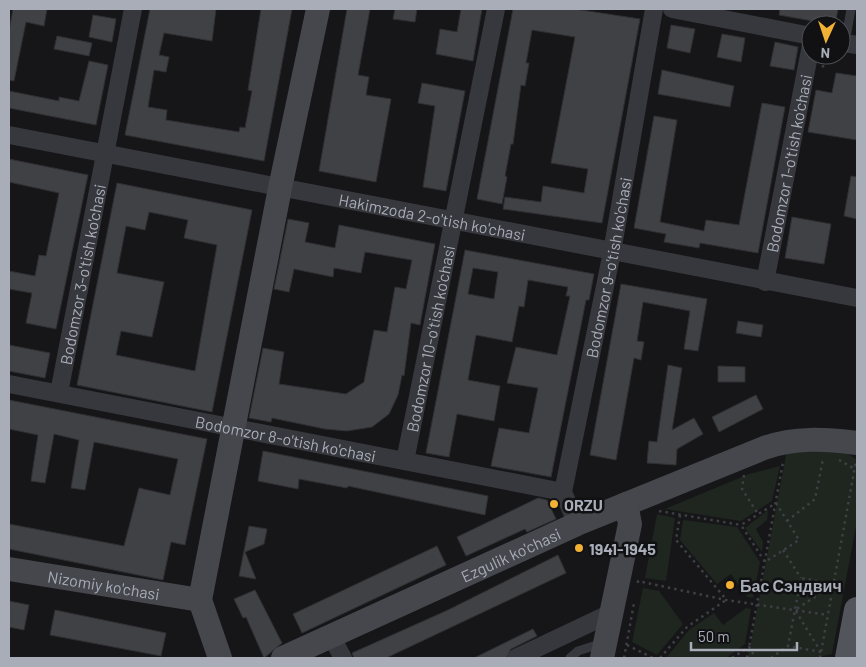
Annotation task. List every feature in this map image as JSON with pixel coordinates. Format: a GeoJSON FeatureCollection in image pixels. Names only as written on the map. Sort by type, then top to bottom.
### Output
{"type":"FeatureCollection","features":[{"type":"Feature","properties":{"kind":"main road"},"geometry":{"type":"LineString","coordinates":[[848,658],[857,610]]}},
{"type":"Feature","properties":{"kind":"street","name":"Bodomzor 3-o'tish ko'chasi"},"geometry":{"type":"LineString","coordinates":[[59,393],[133,9]]}},
{"type":"Feature","properties":{"kind":"street"},"geometry":{"type":"LineString","coordinates":[[220,658],[200,600],[232,427],[318,9]]}},
{"type":"Feature","properties":{"kind":"street","name":"Bodomzor 10-o'tish ko'chasi"},"geometry":{"type":"LineString","coordinates":[[405,461],[496,9]]}},
{"type":"Feature","properties":{"kind":"street","name":"Bodomzor 9-o'tish ko'chasi"},"geometry":{"type":"LineString","coordinates":[[564,492],[612,252],[654,9]]}},
{"type":"Feature","properties":{"kind":"street"},"geometry":{"type":"LineString","coordinates":[[672,9],[801,34]]}},
{"type":"Feature","properties":{"kind":"street","name":"Bodomzor 1-o'tish ko'chasi"},"geometry":{"type":"LineString","coordinates":[[766,282],[807,65]]}},
{"type":"Feature","properties":{"kind":"street","name":"Hakimzoda 2-o'tish ko'chasi"},"geometry":{"type":"LineString","coordinates":[[9,135],[857,298]]}},
{"type":"Feature","properties":{"kind":"street","name":"Bodomzor 8-o'tish ko'chasi"},"geometry":{"type":"LineString","coordinates":[[9,384],[564,492]]}},
{"type":"Feature","properties":{"kind":"street","name":"Ezgulik ko'chasi"},"geometry":{"type":"LineString","coordinates":[[283,658],[577,524],[778,443],[826,439],[857,443]]}},
{"type":"Feature","properties":{"kind":"street"},"geometry":{"type":"LineString","coordinates":[[564,492],[577,524]]}},
{"type":"Feature","properties":{"kind":"street"},"geometry":{"type":"LineString","coordinates":[[612,648],[611,613],[630,524],[626,504]]}},
{"type":"Feature","properties":{"kind":"street","name":"Nizomiy ko'chasi"},"geometry":{"type":"LineString","coordinates":[[9,569],[200,600]]}},
{"type":"Feature","properties":{"kind":"street"},"geometry":{"type":"LineString","coordinates":[[516,658],[611,613]]}},
{"type":"Feature","properties":{"kind":"street"},"geometry":{"type":"LineString","coordinates":[[331,636],[343,658]]}},
{"type":"Feature","properties":{"kind":"lane"},"geometry":{"type":"LineString","coordinates":[[570,658],[578,651],[612,648]]}},
{"type":"Feature","properties":{"kind":"path"},"geometry":{"type":"LineString","coordinates":[[820,658],[857,456]]}},
{"type":"Feature","properties":{"kind":"path"},"geometry":{"type":"LineString","coordinates":[[787,521],[815,499],[823,459]]}},
{"type":"Feature","properties":{"kind":"path"},"geometry":{"type":"LineString","coordinates":[[813,460],[830,459]]}},
{"type":"Feature","properties":{"kind":"path"},"geometry":{"type":"LineString","coordinates":[[836,459],[855,469]]}},
{"type":"Feature","properties":{"kind":"path"},"geometry":{"type":"LineString","coordinates":[[747,658],[783,461]]}},
{"type":"Feature","properties":{"kind":"path"},"geometry":{"type":"LineString","coordinates":[[745,472],[742,489],[758,514]]}},
{"type":"Feature","properties":{"kind":"path"},"geometry":{"type":"LineString","coordinates":[[765,562],[799,540],[776,503]]}},
{"type":"Feature","properties":{"kind":"path"},"geometry":{"type":"LineString","coordinates":[[652,510],[741,525],[776,503]]}},
{"type":"Feature","properties":{"kind":"path"},"geometry":{"type":"LineString","coordinates":[[680,515],[676,540],[726,600]]}},
{"type":"Feature","properties":{"kind":"path"},"geometry":{"type":"LineString","coordinates":[[741,525],[765,562]]}},
{"type":"Feature","properties":{"kind":"path"},"geometry":{"type":"LineString","coordinates":[[771,658],[788,646],[801,578],[782,550]]}},
{"type":"Feature","properties":{"kind":"path"},"geometry":{"type":"LineString","coordinates":[[801,578],[834,584]]}},
{"type":"Feature","properties":{"kind":"path"},"geometry":{"type":"LineString","coordinates":[[637,590],[638,581],[726,600],[828,615]]}},
{"type":"Feature","properties":{"kind":"path"},"geometry":{"type":"LineString","coordinates":[[795,610],[834,584]]}},
{"type":"Feature","properties":{"kind":"path"},"geometry":{"type":"LineString","coordinates":[[612,648],[635,599]]}},
{"type":"Feature","properties":{"kind":"path"},"geometry":{"type":"LineString","coordinates":[[660,658],[686,627],[726,600]]}},
{"type":"Feature","properties":{"kind":"path"},"geometry":{"type":"LineString","coordinates":[[795,610],[821,652]]}},
{"type":"Feature","properties":{"kind":"path"},"geometry":{"type":"LineString","coordinates":[[788,646],[821,652]]}},
{"type":"Feature","properties":{"kind":"path"},"geometry":{"type":"LineString","coordinates":[[732,658],[749,647]]}},
{"type":"Feature","properties":{"kind":"path"},"geometry":{"type":"LineString","coordinates":[[749,647],[756,658]]}},
{"type":"Feature","properties":{"kind":"path"},"geometry":{"type":"LineString","coordinates":[[612,648],[624,658]]}},
{"type":"Feature","properties":{"kind":"path"},"geometry":{"type":"LineString","coordinates":[[612,648],[653,658]]}},
{"type":"Feature","properties":{"kind":"shaded area"},"geometry":{"type":"Polygon","coordinates":[[[839,448],[857,460],[857,521],[832,654],[815,658],[748,658],[787,450],[839,448]]]}},
{"type":"Feature","properties":{"kind":"shaded area"},"geometry":{"type":"Polygon","coordinates":[[[780,466],[772,501],[741,521],[665,509],[749,474],[780,466]]]}},
{"type":"Feature","properties":{"kind":"shaded area"},"geometry":{"type":"Polygon","coordinates":[[[768,510],[767,520],[756,529],[763,542],[762,552],[745,528],[768,510]]]}},
{"type":"Feature","properties":{"kind":"shaded area"},"geometry":{"type":"Polygon","coordinates":[[[657,514],[675,518],[666,581],[645,578],[657,514]]]}},
{"type":"Feature","properties":{"kind":"shaded area"},"geometry":{"type":"Polygon","coordinates":[[[683,520],[737,527],[760,562],[753,598],[747,597],[731,574],[717,584],[680,540],[683,520]]]}},
{"type":"Feature","properties":{"kind":"shaded area"},"geometry":{"type":"Polygon","coordinates":[[[643,588],[659,591],[683,624],[657,655],[632,642],[643,588]]]}},
{"type":"Feature","properties":{"kind":"shaded area"},"geometry":{"type":"Polygon","coordinates":[[[746,608],[751,609],[745,644],[726,658],[666,658],[689,630],[714,613],[723,625],[746,608]]]}},
{"type":"Feature","properties":{"kind":"building"},"geometry":{"type":"Polygon","coordinates":[[[13,9],[47,9],[44,26],[26,22],[14,81],[9,80],[9,31],[13,9]]]}},
{"type":"Feature","properties":{"kind":"building"},"geometry":{"type":"Polygon","coordinates":[[[150,9],[216,9],[212,41],[164,33],[159,55],[169,57],[166,72],[154,70],[148,107],[167,110],[166,120],[239,132],[240,127],[245,128],[252,91],[248,90],[261,9],[292,9],[264,161],[125,135],[150,9]]]}},
{"type":"Feature","properties":{"kind":"building"},"geometry":{"type":"Polygon","coordinates":[[[347,9],[370,9],[358,75],[369,77],[366,95],[391,99],[376,182],[319,171],[347,9]]]}},
{"type":"Feature","properties":{"kind":"building"},"geometry":{"type":"Polygon","coordinates":[[[395,9],[417,9],[415,22],[393,19],[395,9]]]}},
{"type":"Feature","properties":{"kind":"building"},"geometry":{"type":"Polygon","coordinates":[[[461,9],[482,9],[473,61],[436,54],[440,29],[457,32],[461,9]]]}},
{"type":"Feature","properties":{"kind":"building"},"geometry":{"type":"Polygon","coordinates":[[[513,9],[575,9],[640,19],[602,223],[503,209],[505,197],[541,202],[543,186],[584,193],[588,169],[551,163],[575,37],[532,30],[526,63],[529,63],[525,86],[521,85],[502,204],[477,199],[513,9]]]}},
{"type":"Feature","properties":{"kind":"building"},"geometry":{"type":"Polygon","coordinates":[[[780,9],[838,9],[837,15],[801,15],[801,19],[779,15],[780,9]]]}},
{"type":"Feature","properties":{"kind":"building"},"geometry":{"type":"Polygon","coordinates":[[[93,15],[116,19],[112,42],[89,37],[93,15]]]}},
{"type":"Feature","properties":{"kind":"building"},"geometry":{"type":"Polygon","coordinates":[[[671,25],[695,29],[690,53],[667,48],[671,25]]]}},
{"type":"Feature","properties":{"kind":"building"},"geometry":{"type":"Polygon","coordinates":[[[722,34],[745,38],[741,62],[717,57],[722,34]]]}},
{"type":"Feature","properties":{"kind":"building"},"geometry":{"type":"Polygon","coordinates":[[[57,36],[92,43],[89,56],[54,49],[57,36]]]}},
{"type":"Feature","properties":{"kind":"building"},"geometry":{"type":"Polygon","coordinates":[[[775,42],[798,47],[794,70],[770,66],[775,42]]]}},
{"type":"Feature","properties":{"kind":"building"},"geometry":{"type":"Polygon","coordinates":[[[89,61],[108,65],[96,125],[9,108],[9,91],[59,101],[59,97],[79,101],[89,61]]]}},
{"type":"Feature","properties":{"kind":"building"},"geometry":{"type":"Polygon","coordinates":[[[662,70],[734,86],[730,107],[658,94],[662,70]]]}},
{"type":"Feature","properties":{"kind":"building"},"geometry":{"type":"Polygon","coordinates":[[[836,73],[857,76],[857,140],[808,132],[816,90],[832,93],[836,73]]]}},
{"type":"Feature","properties":{"kind":"building"},"geometry":{"type":"Polygon","coordinates":[[[422,83],[465,91],[446,191],[423,187],[435,106],[418,103],[422,83]]]}},
{"type":"Feature","properties":{"kind":"building"},"geometry":{"type":"Polygon","coordinates":[[[762,103],[785,107],[758,253],[700,243],[699,248],[664,242],[666,234],[634,228],[654,116],[677,120],[660,222],[704,231],[706,220],[739,225],[762,103]]]}},
{"type":"Feature","properties":{"kind":"building"},"geometry":{"type":"Polygon","coordinates":[[[9,159],[88,175],[56,329],[26,323],[32,293],[9,289],[9,271],[35,276],[39,255],[46,256],[59,193],[9,182],[9,159]]]}},
{"type":"Feature","properties":{"kind":"building"},"geometry":{"type":"Polygon","coordinates":[[[851,176],[857,177],[857,219],[844,216],[851,176]]]}},
{"type":"Feature","properties":{"kind":"building"},"geometry":{"type":"Polygon","coordinates":[[[117,183],[252,210],[212,412],[77,385],[117,183]],[[149,212],[145,230],[126,226],[117,273],[164,282],[152,337],[121,331],[116,355],[195,371],[217,245],[184,238],[188,220],[149,212]]]}},
{"type":"Feature","properties":{"kind":"building"},"geometry":{"type":"Polygon","coordinates":[[[792,217],[831,224],[824,264],[785,258],[792,217]]]}},
{"type":"Feature","properties":{"kind":"building"},"geometry":{"type":"Polygon","coordinates":[[[288,219],[309,223],[305,242],[335,248],[339,225],[435,244],[420,325],[411,323],[404,376],[402,375],[398,395],[389,414],[372,427],[347,431],[325,429],[272,418],[271,422],[249,418],[263,348],[284,352],[279,384],[346,394],[364,382],[374,330],[387,332],[395,287],[406,289],[412,260],[365,252],[361,273],[334,268],[333,277],[294,269],[289,292],[274,289],[288,219]]]}},
{"type":"Feature","properties":{"kind":"building"},"geometry":{"type":"Polygon","coordinates":[[[465,250],[594,274],[589,300],[586,300],[551,477],[491,466],[499,428],[529,433],[538,388],[507,383],[516,347],[557,355],[570,296],[566,296],[568,287],[528,280],[524,307],[519,306],[512,342],[476,335],[468,380],[500,386],[494,421],[457,414],[449,457],[426,453],[465,250]],[[473,268],[468,294],[494,299],[498,272],[473,268]]]}},
{"type":"Feature","properties":{"kind":"building"},"geometry":{"type":"Polygon","coordinates":[[[621,284],[707,299],[698,351],[684,349],[690,311],[643,302],[637,341],[644,342],[641,360],[634,358],[616,460],[590,455],[621,284]]]}},
{"type":"Feature","properties":{"kind":"building"},"geometry":{"type":"Polygon","coordinates":[[[738,321],[763,325],[761,337],[736,333],[738,321]]]}},
{"type":"Feature","properties":{"kind":"building"},"geometry":{"type":"Polygon","coordinates":[[[9,345],[50,353],[45,378],[9,371],[9,345]]]}},
{"type":"Feature","properties":{"kind":"building"},"geometry":{"type":"Polygon","coordinates":[[[668,365],[682,368],[672,430],[694,418],[703,434],[677,449],[676,465],[647,463],[649,441],[657,442],[668,365]]]}},
{"type":"Feature","properties":{"kind":"building"},"geometry":{"type":"Polygon","coordinates":[[[718,366],[745,367],[745,382],[718,382],[718,366]]]}},
{"type":"Feature","properties":{"kind":"building"},"geometry":{"type":"Polygon","coordinates":[[[756,395],[763,409],[719,432],[712,417],[756,395]]]}},
{"type":"Feature","properties":{"kind":"building"},"geometry":{"type":"Polygon","coordinates":[[[9,400],[207,439],[185,545],[171,542],[163,580],[9,549],[9,524],[124,546],[139,488],[170,495],[178,459],[94,442],[85,490],[71,488],[79,440],[54,434],[45,483],[31,481],[38,435],[9,429],[9,400]]]}},
{"type":"Feature","properties":{"kind":"building"},"geometry":{"type":"Polygon","coordinates":[[[263,451],[488,496],[485,515],[348,486],[347,488],[299,479],[298,489],[258,481],[263,451]]]}},
{"type":"Feature","properties":{"kind":"building"},"geometry":{"type":"Polygon","coordinates":[[[538,498],[547,500],[556,519],[527,532],[525,529],[466,556],[457,537],[538,498]]]}},
{"type":"Feature","properties":{"kind":"building"},"geometry":{"type":"Polygon","coordinates":[[[249,526],[267,529],[264,544],[245,552],[256,579],[239,576],[249,526]]]}},
{"type":"Feature","properties":{"kind":"building"},"geometry":{"type":"Polygon","coordinates":[[[437,546],[446,565],[302,633],[293,614],[437,546]]]}},
{"type":"Feature","properties":{"kind":"building"},"geometry":{"type":"Polygon","coordinates":[[[558,555],[566,573],[386,658],[354,658],[352,653],[448,610],[558,555]]]}},
{"type":"Feature","properties":{"kind":"building"},"geometry":{"type":"Polygon","coordinates":[[[255,590],[282,643],[264,658],[246,617],[243,618],[234,599],[255,590]]]}},
{"type":"Feature","properties":{"kind":"building"},"geometry":{"type":"Polygon","coordinates":[[[9,601],[29,605],[24,630],[9,627],[9,601]]]}},
{"type":"Feature","properties":{"kind":"building"},"geometry":{"type":"Polygon","coordinates":[[[55,610],[166,633],[161,656],[50,635],[55,610]]]}},
{"type":"Feature","properties":{"kind":"building"},"geometry":{"type":"Polygon","coordinates":[[[533,629],[537,636],[511,649],[506,658],[474,658],[533,629]]]}},
{"type":"Feature","properties":{"kind":"place","name":"ORZU"},"geometry":{"type":"Point","coordinates":[554,504]}},
{"type":"Feature","properties":{"kind":"place","name":"1941-1945"},"geometry":{"type":"Point","coordinates":[579,548]}},
{"type":"Feature","properties":{"kind":"place","name":"Бас Сэндвич"},"geometry":{"type":"Point","coordinates":[730,585]}}]}
